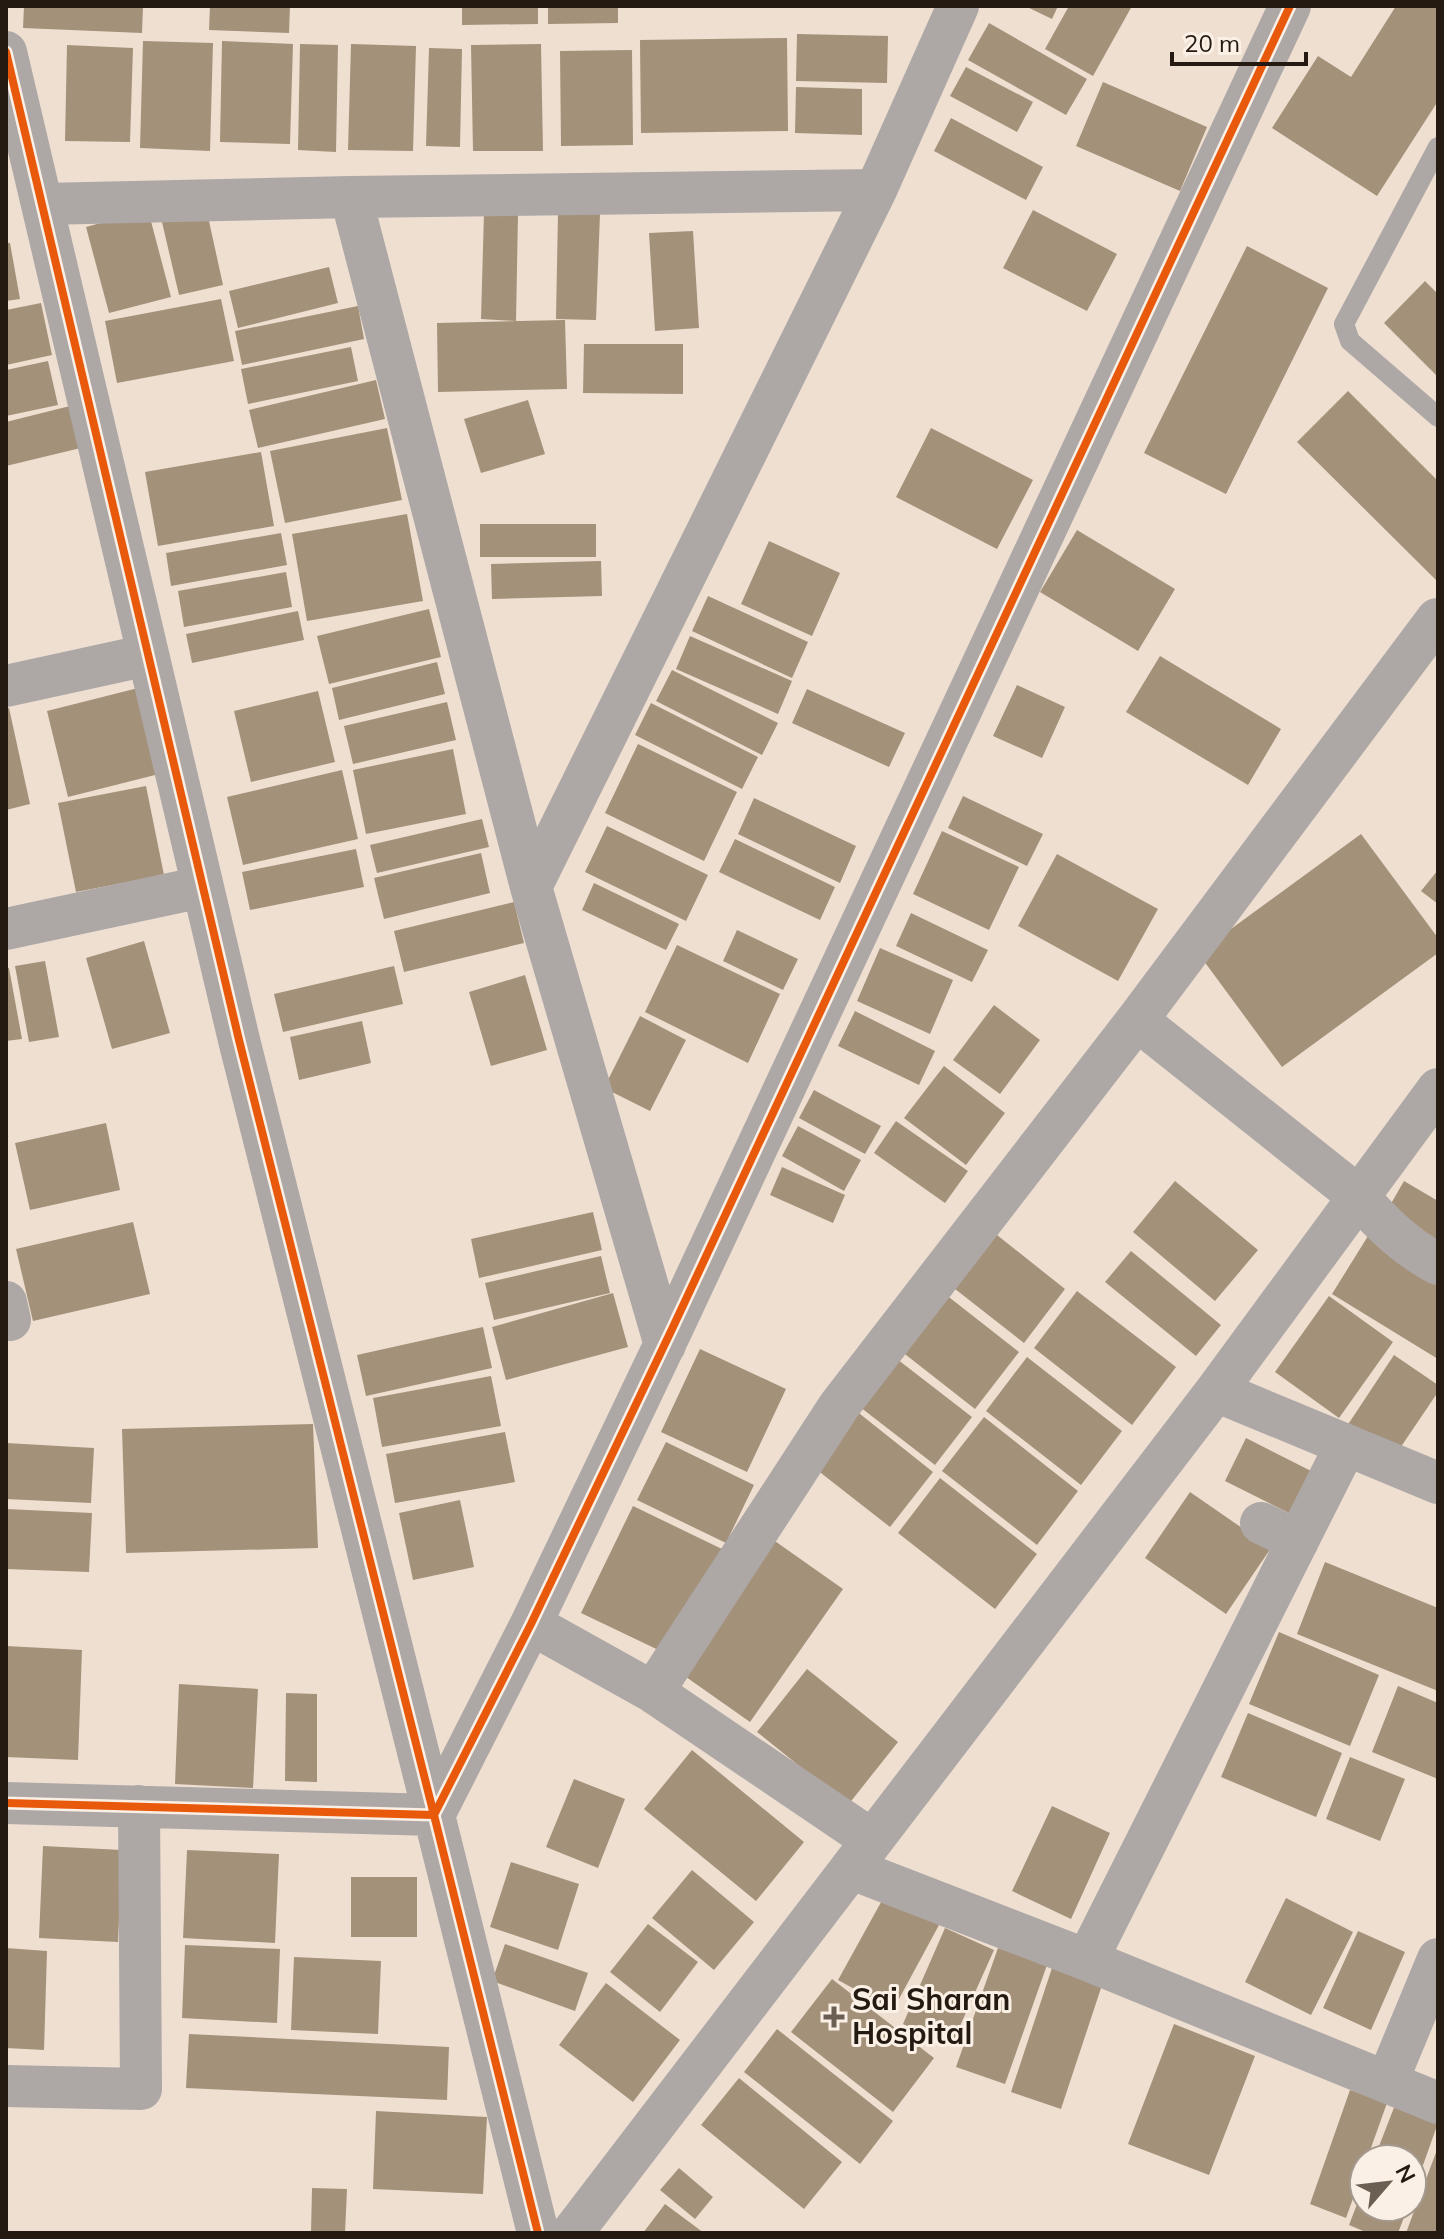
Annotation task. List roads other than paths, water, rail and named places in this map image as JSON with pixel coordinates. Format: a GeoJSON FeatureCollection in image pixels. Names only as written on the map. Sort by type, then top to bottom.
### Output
{"type":"FeatureCollection","features":[{"type":"Feature","properties":{"kind":"street"},"geometry":{"type":"LineString","coordinates":[[531,887],[876,190],[958,6]]}},
{"type":"Feature","properties":{"kind":"street"},"geometry":{"type":"LineString","coordinates":[[434,1815],[531,1624],[665,1345],[1290,6]]}},
{"type":"Feature","properties":{"kind":"street"},"geometry":{"type":"LineString","coordinates":[[6,52],[202,887],[538,2233]]}},
{"type":"Feature","properties":{"kind":"street"},"geometry":{"type":"LineString","coordinates":[[43,204],[876,190]]}},
{"type":"Feature","properties":{"kind":"street"},"geometry":{"type":"LineString","coordinates":[[351,197],[531,887],[665,1345]]}},
{"type":"Feature","properties":{"kind":"street"},"geometry":{"type":"LineString","coordinates":[[653,1692],[839,1406],[1137,1020],[1437,619]]}},
{"type":"Feature","properties":{"kind":"street"},"geometry":{"type":"LineString","coordinates":[[6,686],[148,655]]}},
{"type":"Feature","properties":{"kind":"street"},"geometry":{"type":"LineString","coordinates":[[6,929],[202,887]]}},
{"type":"Feature","properties":{"kind":"street"},"geometry":{"type":"LineString","coordinates":[[1137,1020],[1358,1196],[1379,1220],[1415,1252],[1438,1264]]}},
{"type":"Feature","properties":{"kind":"street"},"geometry":{"type":"LineString","coordinates":[[572,2233],[1216,1391],[1438,1089]]}},
{"type":"Feature","properties":{"kind":"street"},"geometry":{"type":"LineString","coordinates":[[1216,1391],[1438,1483]]}},
{"type":"Feature","properties":{"kind":"street"},"geometry":{"type":"LineString","coordinates":[[1087,1960],[1346,1445]]}},
{"type":"Feature","properties":{"kind":"street"},"geometry":{"type":"LineString","coordinates":[[1261,1523],[1298,1541]]}},
{"type":"Feature","properties":{"kind":"street"},"geometry":{"type":"LineString","coordinates":[[531,1624],[653,1692],[862,1854],[1087,1960],[1438,2103]]}},
{"type":"Feature","properties":{"kind":"street"},"geometry":{"type":"LineString","coordinates":[[6,1803],[434,1815]]}},
{"type":"Feature","properties":{"kind":"street"},"geometry":{"type":"LineString","coordinates":[[6,2086],[141,2089],[139,1806]]}},
{"type":"Feature","properties":{"kind":"street"},"geometry":{"type":"LineString","coordinates":[[1387,2082],[1438,1959]]}},
{"type":"Feature","properties":{"kind":"lane"},"geometry":{"type":"LineString","coordinates":[[1438,147],[1344,324],[1350,341],[1438,417]]}},
{"type":"Feature","properties":{"kind":"place","name":"Sai Sharan Hospital"},"geometry":{"type":"Point","coordinates":[834,2017]}}]}
